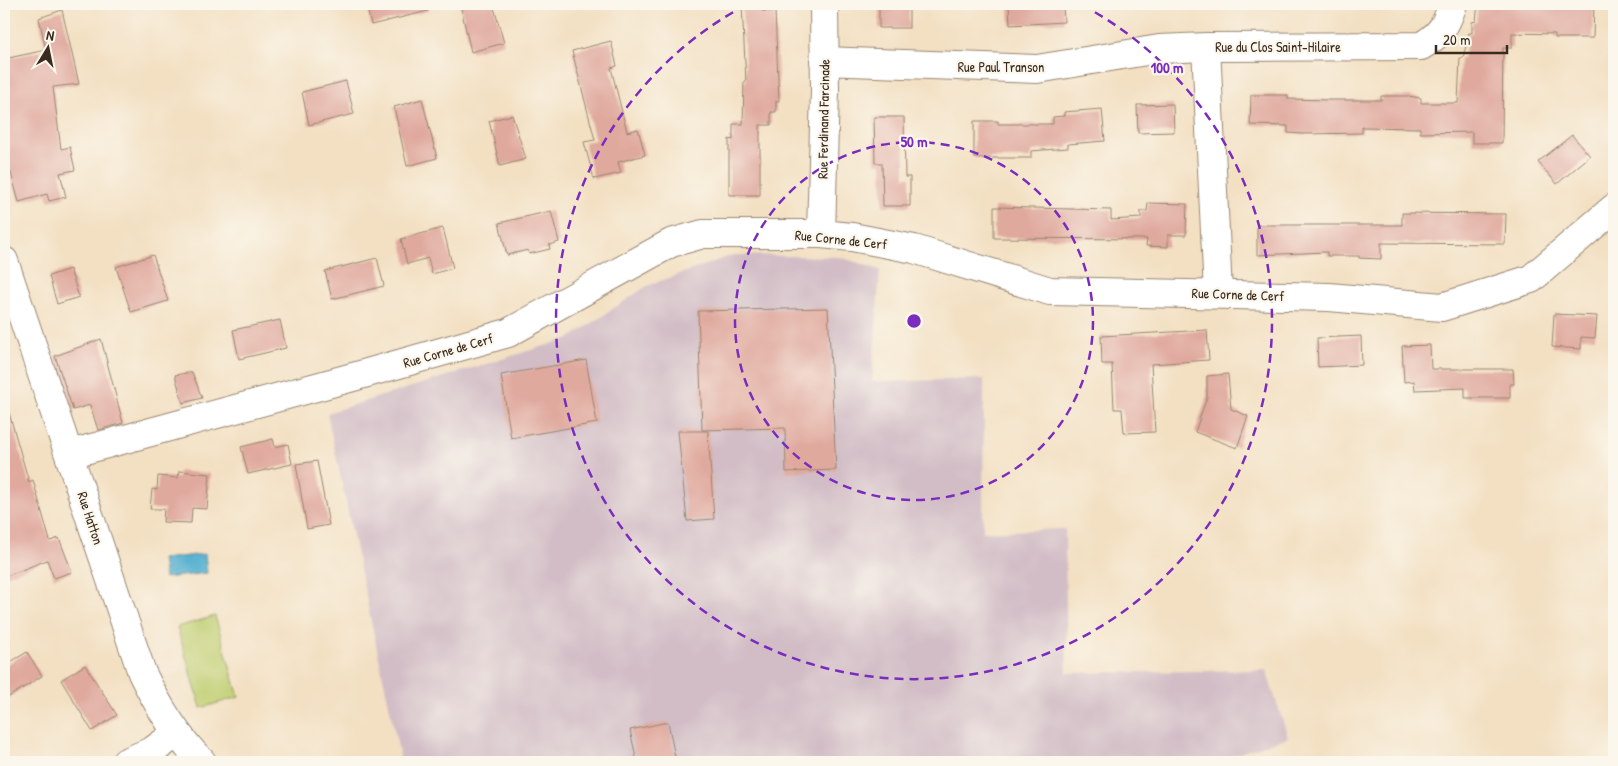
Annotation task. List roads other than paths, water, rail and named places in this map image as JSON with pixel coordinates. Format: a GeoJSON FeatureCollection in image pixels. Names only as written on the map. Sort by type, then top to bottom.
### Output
{"type":"FeatureCollection","features":[{"type":"Feature","properties":{"kind":"street","name":"Rue Ferdinand Farcinade"},"geometry":{"type":"LineString","coordinates":[[821,234],[824,4]]}},
{"type":"Feature","properties":{"kind":"street","name":"Rue du Clos Saint-Hilaire"},"geometry":{"type":"LineString","coordinates":[[1218,293],[1206,47],[1421,46],[1436,38],[1453,4]]}},
{"type":"Feature","properties":{"kind":"street","name":"Rue Paul Transon"},"geometry":{"type":"LineString","coordinates":[[824,61],[1038,69],[1160,49],[1206,47]]}},
{"type":"Feature","properties":{"kind":"street","name":"Rue Corne de Cerf"},"geometry":{"type":"LineString","coordinates":[[70,454],[508,333],[671,243],[692,236],[732,233],[821,234],[852,237],[914,249],[1050,291],[1218,293],[1329,297],[1442,308],[1531,279],[1614,208]]}},
{"type":"Feature","properties":{"kind":"street","name":"Rue Hatton"},"geometry":{"type":"LineString","coordinates":[[4,261],[142,674],[152,694],[177,733],[202,762]]}},
{"type":"Feature","properties":{"kind":"street"},"geometry":{"type":"LineString","coordinates":[[126,762],[152,751],[177,733]]}},
{"type":"Feature","properties":{"kind":"water"},"geometry":{"type":"Polygon","coordinates":[[[205,554],[207,573],[165,578],[162,559],[205,554]]]}}]}
